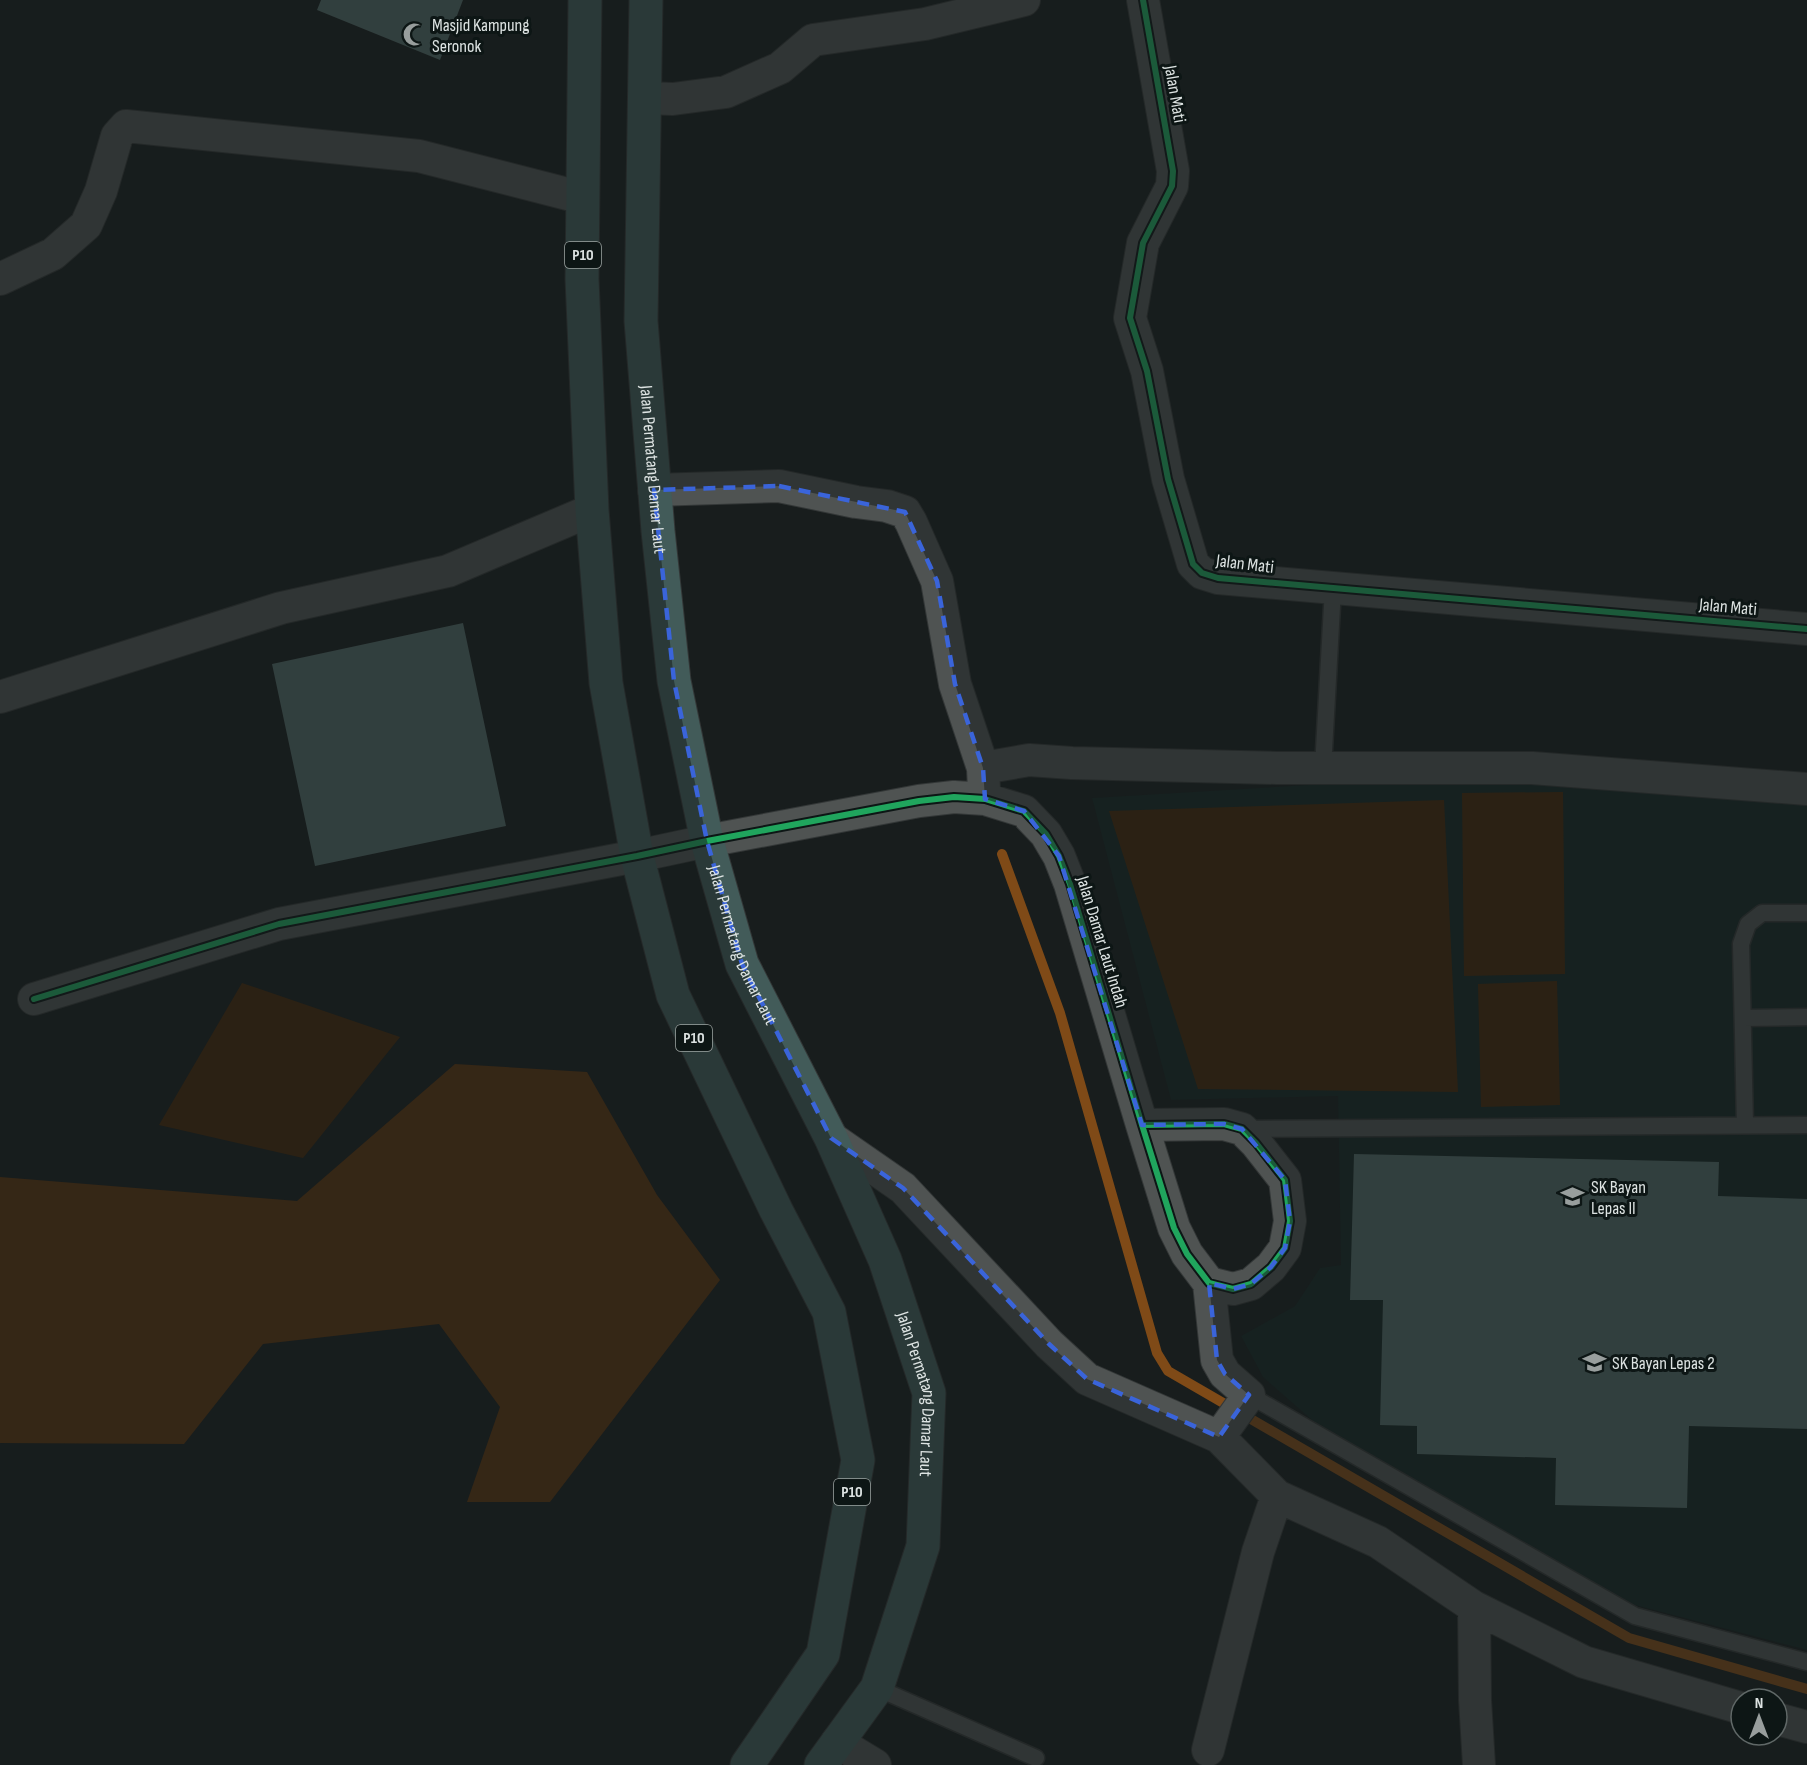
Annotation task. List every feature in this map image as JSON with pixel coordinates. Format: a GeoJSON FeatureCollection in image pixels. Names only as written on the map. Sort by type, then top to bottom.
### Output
{"type":"FeatureCollection","features":[{"type":"Feature","properties":{"kind":"highway","name":"P10"},"geometry":{"type":"LineString","coordinates":[[585,0],[582,279],[592,510],[606,683],[637,856],[673,995],[776,1210],[829,1312],[858,1460],[823,1654],[747,1765]]}},
{"type":"Feature","properties":{"kind":"highway","name":"Jalan Permatang Damar Laut"},"geometry":{"type":"LineString","coordinates":[[646,0],[641,321],[654,490],[674,681],[707,840],[742,964],[831,1138],[885,1260],[929,1393],[923,1546],[877,1688],[829,1754]]}},
{"type":"Feature","properties":{"kind":"street"},"geometry":{"type":"LineString","coordinates":[[645,98],[673,99],[726,92],[780,68],[813,39],[925,24],[1024,0]]}},
{"type":"Feature","properties":{"kind":"street","name":"Jalan Mati"},"geometry":{"type":"LineString","coordinates":[[1143,0],[1173,171],[1172,186],[1143,243],[1130,318],[1148,371],[1168,479],[1193,564],[1202,573],[1218,578],[1807,629]]}},
{"type":"Feature","properties":{"kind":"street"},"geometry":{"type":"LineString","coordinates":[[0,279],[53,254],[87,225],[101,191],[117,136],[126,126],[419,156],[583,198]]}},
{"type":"Feature","properties":{"kind":"street"},"geometry":{"type":"LineString","coordinates":[[654,490],[779,486],[887,506],[905,512],[912,522],[937,581],[955,684],[983,768],[985,799]]}},
{"type":"Feature","properties":{"kind":"street"},"geometry":{"type":"LineString","coordinates":[[0,697],[281,608],[448,572],[592,510]]}},
{"type":"Feature","properties":{"kind":"street"},"geometry":{"type":"LineString","coordinates":[[983,768],[1029,760],[1072,764],[1323,768],[1532,768],[1807,789]]}},
{"type":"Feature","properties":{"kind":"street","name":"Jalan Damar Laut Indah"},"geometry":{"type":"LineString","coordinates":[[34,999],[279,924],[637,856],[707,840],[920,801],[954,797],[985,799],[1024,811],[1046,834],[1059,856],[1070,884],[1174,1228],[1187,1254],[1209,1283]]}},
{"type":"Feature","properties":{"kind":"street"},"geometry":{"type":"LineString","coordinates":[[1142,1125],[1224,1124],[1242,1129],[1285,1180],[1290,1221],[1285,1248],[1271,1267],[1251,1284],[1233,1289],[1209,1283],[1217,1360],[1225,1374],[1234,1415],[1277,1496],[1378,1542],[1474,1607],[1584,1662],[1729,1704]]}},
{"type":"Feature","properties":{"kind":"street"},"geometry":{"type":"LineString","coordinates":[[831,1138],[903,1188],[1049,1344],[1087,1379],[1234,1415]]}},
{"type":"Feature","properties":{"kind":"street"},"geometry":{"type":"LineString","coordinates":[[1208,1750],[1258,1552],[1277,1496]]}},
{"type":"Feature","properties":{"kind":"street"},"geometry":{"type":"LineString","coordinates":[[1474,1607],[1475,1700],[1479,1765]]}},
{"type":"Feature","properties":{"kind":"street"},"geometry":{"type":"LineString","coordinates":[[1789,1722],[1807,1727]]}},
{"type":"Feature","properties":{"kind":"street"},"geometry":{"type":"LineString","coordinates":[[829,1754],[875,1765]]}},
{"type":"Feature","properties":{"kind":"lane"},"geometry":{"type":"LineString","coordinates":[[1323,768],[1333,588]]}},
{"type":"Feature","properties":{"kind":"lane"},"geometry":{"type":"LineString","coordinates":[[1745,1125],[1741,944],[1748,924],[1762,913],[1807,913]]}},
{"type":"Feature","properties":{"kind":"lane"},"geometry":{"type":"LineString","coordinates":[[1743,1018],[1807,1017]]}},
{"type":"Feature","properties":{"kind":"lane"},"geometry":{"type":"LineString","coordinates":[[1242,1129],[1807,1125]]}},
{"type":"Feature","properties":{"kind":"lane"},"geometry":{"type":"LineString","coordinates":[[1234,1415],[1635,1616],[1807,1662]]}},
{"type":"Feature","properties":{"kind":"lane"},"geometry":{"type":"LineString","coordinates":[[877,1688],[1036,1758]]}},
{"type":"Feature","properties":{"kind":"highlighted area"},"geometry":{"type":"Polygon","coordinates":[[[779,486],[905,512],[937,581],[955,684],[983,768],[985,799],[1024,811],[1059,856],[1142,1125],[1224,1124],[1242,1129],[1285,1180],[1290,1221],[1285,1248],[1271,1267],[1251,1284],[1233,1289],[1209,1283],[1217,1360],[1225,1374],[1249,1395],[1219,1437],[1087,1379],[1049,1344],[903,1188],[831,1138],[742,964],[707,841],[674,681],[654,490],[779,486]]]}},
{"type":"Feature","properties":{"kind":"shaded area","name":"SK Bayan Lepas II"},"geometry":{"type":"Polygon","coordinates":[[[1458,776],[1807,796],[1807,1650],[1631,1604],[1313,1421],[1263,1377],[1241,1336],[1295,1306],[1320,1268],[1341,1265],[1338,1096],[1171,1100],[1092,798],[1458,776]]]}},
{"type":"Feature","properties":{"kind":"shaded area"},"geometry":{"type":"Polygon","coordinates":[[[1563,792],[1565,974],[1464,976],[1462,793],[1563,792]]]}},
{"type":"Feature","properties":{"kind":"shaded area"},"geometry":{"type":"Polygon","coordinates":[[[1444,800],[1458,1092],[1198,1089],[1109,811],[1444,800]]]}},
{"type":"Feature","properties":{"kind":"shaded area"},"geometry":{"type":"Polygon","coordinates":[[[1557,981],[1560,1105],[1481,1107],[1478,984],[1557,981]]]}},
{"type":"Feature","properties":{"kind":"shaded area"},"geometry":{"type":"Polygon","coordinates":[[[242,983],[400,1037],[303,1158],[159,1125],[242,983]]]}},
{"type":"Feature","properties":{"kind":"shaded area"},"geometry":{"type":"Polygon","coordinates":[[[455,1064],[587,1072],[657,1195],[720,1280],[550,1502],[467,1502],[500,1407],[439,1324],[263,1344],[184,1444],[0,1443],[0,1177],[297,1201],[455,1064]]]}},
{"type":"Feature","properties":{"kind":"building","name":"Masjid Kampung Seronok"},"geometry":{"type":"Polygon","coordinates":[[[321,0],[463,0],[440,60],[317,10],[321,0]]]}},
{"type":"Feature","properties":{"kind":"building"},"geometry":{"type":"Polygon","coordinates":[[[463,623],[506,826],[315,866],[272,664],[463,623]]]}},
{"type":"Feature","properties":{"kind":"building","name":"SK Bayan Lepas 2"},"geometry":{"type":"Polygon","coordinates":[[[1354,1154],[1719,1162],[1718,1196],[1807,1199],[1807,1429],[1689,1426],[1687,1508],[1555,1505],[1556,1458],[1417,1454],[1417,1426],[1380,1425],[1383,1300],[1350,1300],[1354,1154]]]}},
{"type":"Feature","properties":{"kind":"waterway"},"geometry":{"type":"LineString","coordinates":[[1002,854],[1060,1013],[1157,1353],[1168,1371],[1629,1638],[1807,1689]]}},
{"type":"Feature","properties":{"kind":"cycle path"},"geometry":{"type":"LineString","coordinates":[[1143,0],[1173,171],[1172,186],[1143,243],[1130,318],[1147,371],[1168,479],[1193,564],[1202,573],[1218,578],[1807,629]]}},
{"type":"Feature","properties":{"kind":"cycle path"},"geometry":{"type":"LineString","coordinates":[[34,999],[279,924],[919,801],[954,797],[985,799],[1024,811],[1046,834],[1059,856],[1070,884],[1142,1125],[1174,1228],[1187,1254],[1209,1283],[1233,1289],[1251,1284],[1271,1267],[1285,1248],[1290,1221],[1285,1180],[1242,1129],[1224,1124],[1142,1125]]}},
{"type":"Feature","properties":{"kind":"place","name":"Masjid Kampung Seronok"},"geometry":{"type":"Point","coordinates":[414,35]}},
{"type":"Feature","properties":{"kind":"place","name":"SK Bayan Lepas II"},"geometry":{"type":"Point","coordinates":[1573,1197]}},
{"type":"Feature","properties":{"kind":"place","name":"SK Bayan Lepas 2"},"geometry":{"type":"Point","coordinates":[1594,1363]}}]}
